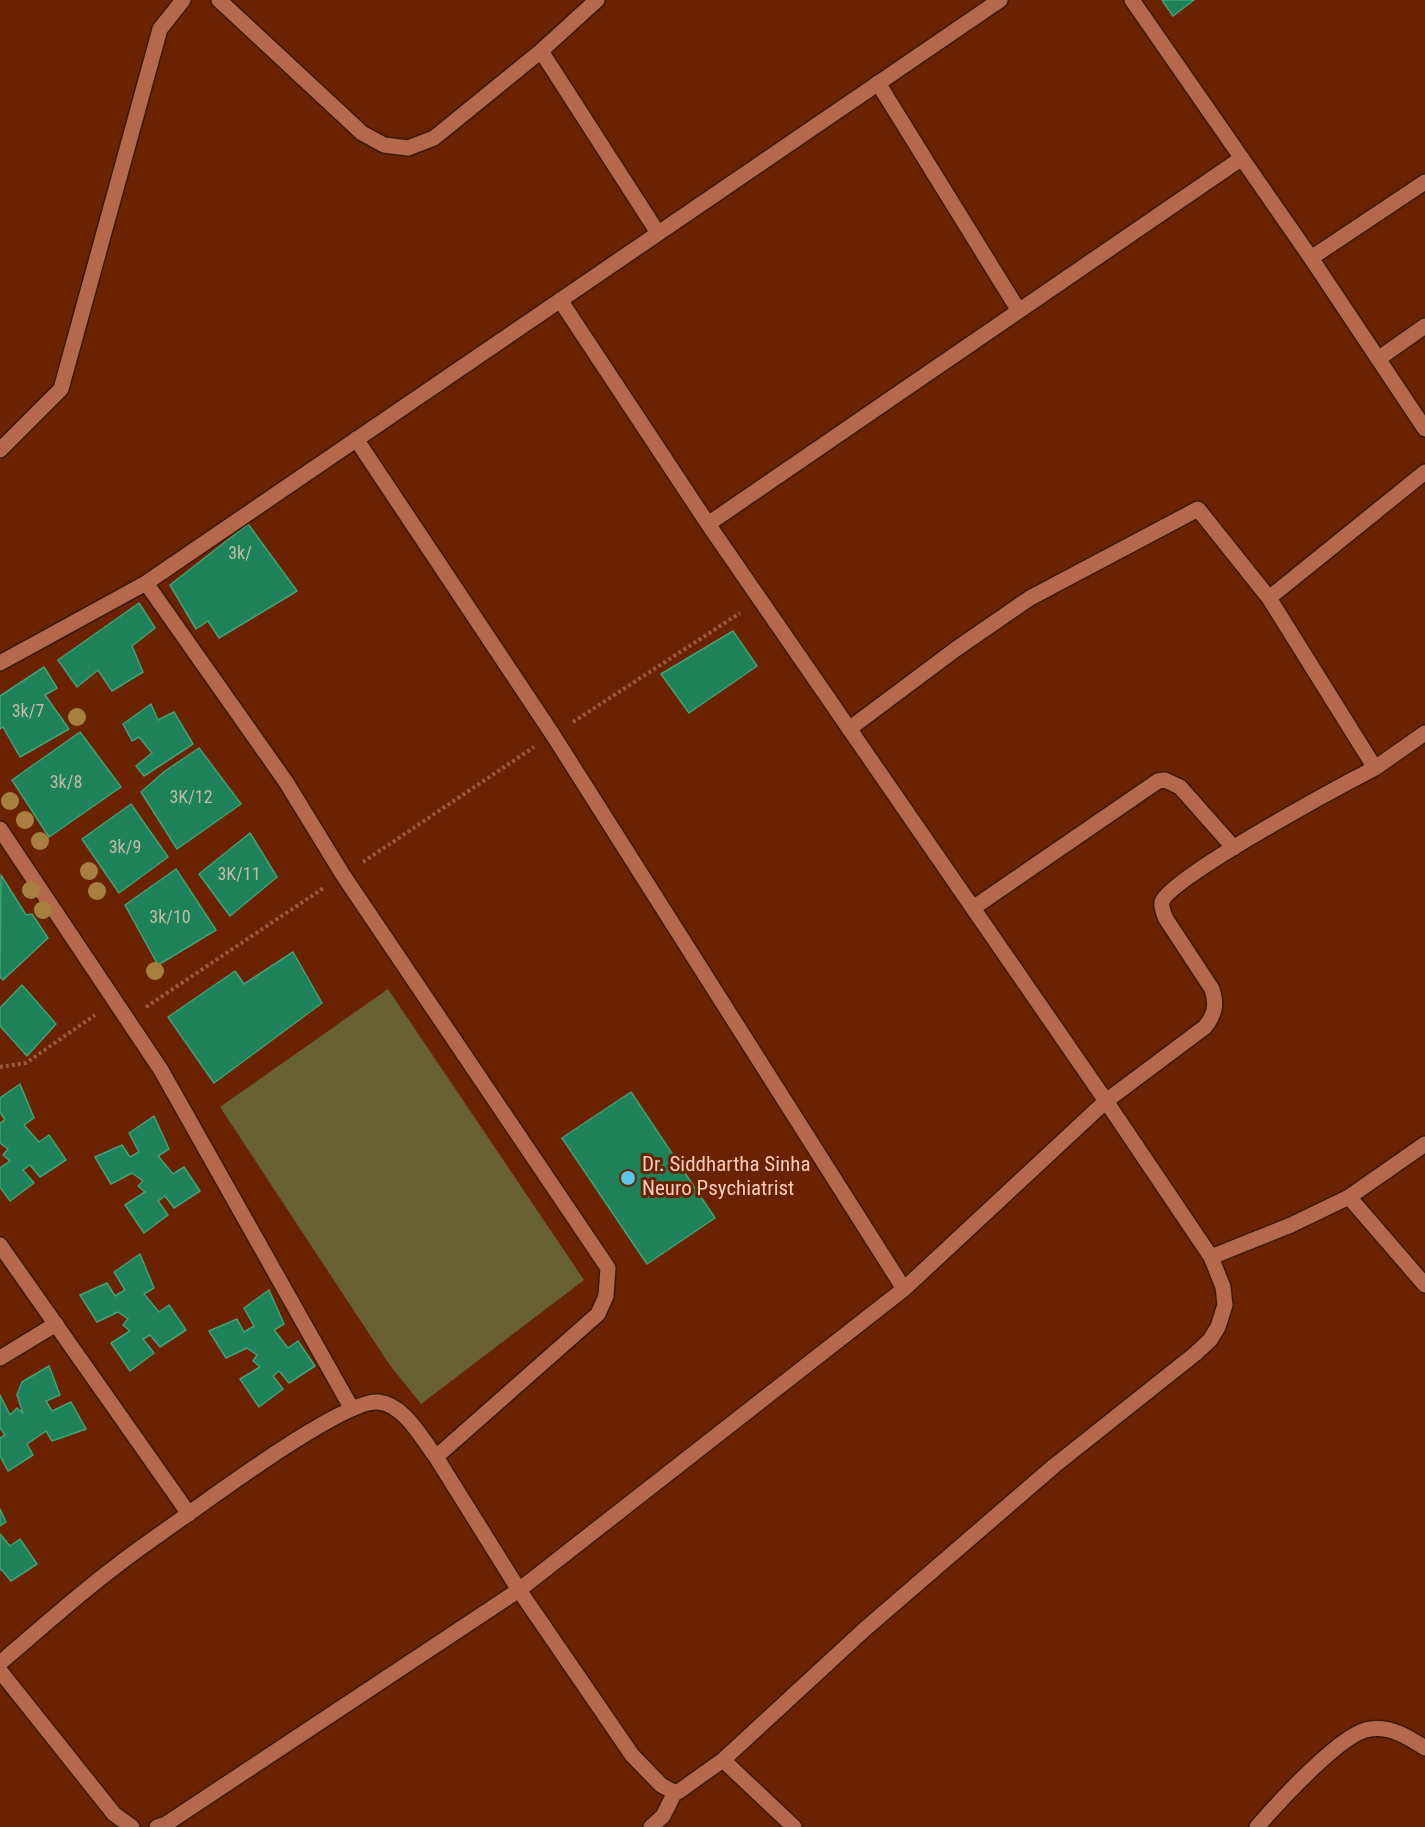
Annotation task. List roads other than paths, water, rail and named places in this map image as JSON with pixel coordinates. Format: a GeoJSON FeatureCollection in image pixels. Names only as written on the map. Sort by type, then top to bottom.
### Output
{"type":"FeatureCollection","features":[{"type":"Feature","properties":{"kind":"street"},"geometry":{"type":"LineString","coordinates":[[0,450],[61,389],[160,29],[183,0]]}},
{"type":"Feature","properties":{"kind":"street"},"geometry":{"type":"LineString","coordinates":[[219,0],[362,133],[384,145],[408,148],[434,138],[541,51],[597,0]]}},
{"type":"Feature","properties":{"kind":"street"},"geometry":{"type":"LineString","coordinates":[[0,663],[146,583],[1000,0]]}},
{"type":"Feature","properties":{"kind":"street"},"geometry":{"type":"LineString","coordinates":[[1132,0],[1311,258],[1425,429]]}},
{"type":"Feature","properties":{"kind":"street"},"geometry":{"type":"LineString","coordinates":[[541,51],[658,233]]}},
{"type":"Feature","properties":{"kind":"street"},"geometry":{"type":"LineString","coordinates":[[878,83],[1019,311]]}},
{"type":"Feature","properties":{"kind":"street"},"geometry":{"type":"LineString","coordinates":[[708,524],[1242,158]]}},
{"type":"Feature","properties":{"kind":"street"},"geometry":{"type":"LineString","coordinates":[[1311,258],[1425,182]]}},
{"type":"Feature","properties":{"kind":"street"},"geometry":{"type":"LineString","coordinates":[[0,1663],[115,1566],[189,1514],[307,1433],[368,1402],[380,1402],[402,1414],[436,1456],[519,1590],[632,1755],[661,1785],[675,1792],[683,1790],[723,1760],[865,1629],[1000,1512],[1210,1340],[1218,1327],[1225,1305],[1223,1287],[1211,1257],[708,524],[560,300]]}},
{"type":"Feature","properties":{"kind":"street"},"geometry":{"type":"LineString","coordinates":[[1378,359],[1425,326]]}},
{"type":"Feature","properties":{"kind":"street"},"geometry":{"type":"LineString","coordinates":[[356,439],[559,744],[904,1289]]}},
{"type":"Feature","properties":{"kind":"street"},"geometry":{"type":"LineString","coordinates":[[1269,598],[1425,472]]}},
{"type":"Feature","properties":{"kind":"street"},"geometry":{"type":"LineString","coordinates":[[849,729],[956,649],[1030,598],[1198,509],[1269,598],[1375,768]]}},
{"type":"Feature","properties":{"kind":"street"},"geometry":{"type":"LineString","coordinates":[[146,583],[286,782],[344,875],[608,1268],[606,1296],[598,1314],[436,1456]]}},
{"type":"Feature","properties":{"kind":"street"},"geometry":{"type":"LineString","coordinates":[[158,1827],[166,1824],[519,1590],[904,1289],[1106,1101],[1194,1036],[1211,1020],[1216,1001],[1212,989],[1166,919],[1162,909],[1162,902],[1169,893],[1264,828],[1375,768],[1425,733]]}},
{"type":"Feature","properties":{"kind":"street"},"geometry":{"type":"LineString","coordinates":[[973,908],[1158,781],[1165,780],[1180,787],[1234,848]]}},
{"type":"Feature","properties":{"kind":"street"},"geometry":{"type":"LineString","coordinates":[[0,831],[161,1070],[352,1409]]}},
{"type":"Feature","properties":{"kind":"street"},"geometry":{"type":"LineString","coordinates":[[1211,1257],[1291,1225],[1349,1197],[1425,1144]]}},
{"type":"Feature","properties":{"kind":"street"},"geometry":{"type":"LineString","coordinates":[[1349,1197],[1425,1285]]}},
{"type":"Feature","properties":{"kind":"street"},"geometry":{"type":"LineString","coordinates":[[0,1245],[189,1514]]}},
{"type":"Feature","properties":{"kind":"street"},"geometry":{"type":"LineString","coordinates":[[0,1358],[56,1324]]}},
{"type":"Feature","properties":{"kind":"street"},"geometry":{"type":"LineString","coordinates":[[0,1671],[114,1814],[132,1827]]}},
{"type":"Feature","properties":{"kind":"street"},"geometry":{"type":"LineString","coordinates":[[1257,1827],[1328,1755],[1350,1736],[1368,1729],[1385,1728],[1407,1736],[1425,1748]]}},
{"type":"Feature","properties":{"kind":"street"},"geometry":{"type":"LineString","coordinates":[[723,1760],[794,1827]]}},
{"type":"Feature","properties":{"kind":"street"},"geometry":{"type":"LineString","coordinates":[[651,1827],[663,1816],[675,1792]]}},
{"type":"Feature","properties":{"kind":"place","name":"Dr. Siddhartha Sinha Neuro Psychiatrist"},"geometry":{"type":"Point","coordinates":[628,1178]}}]}
